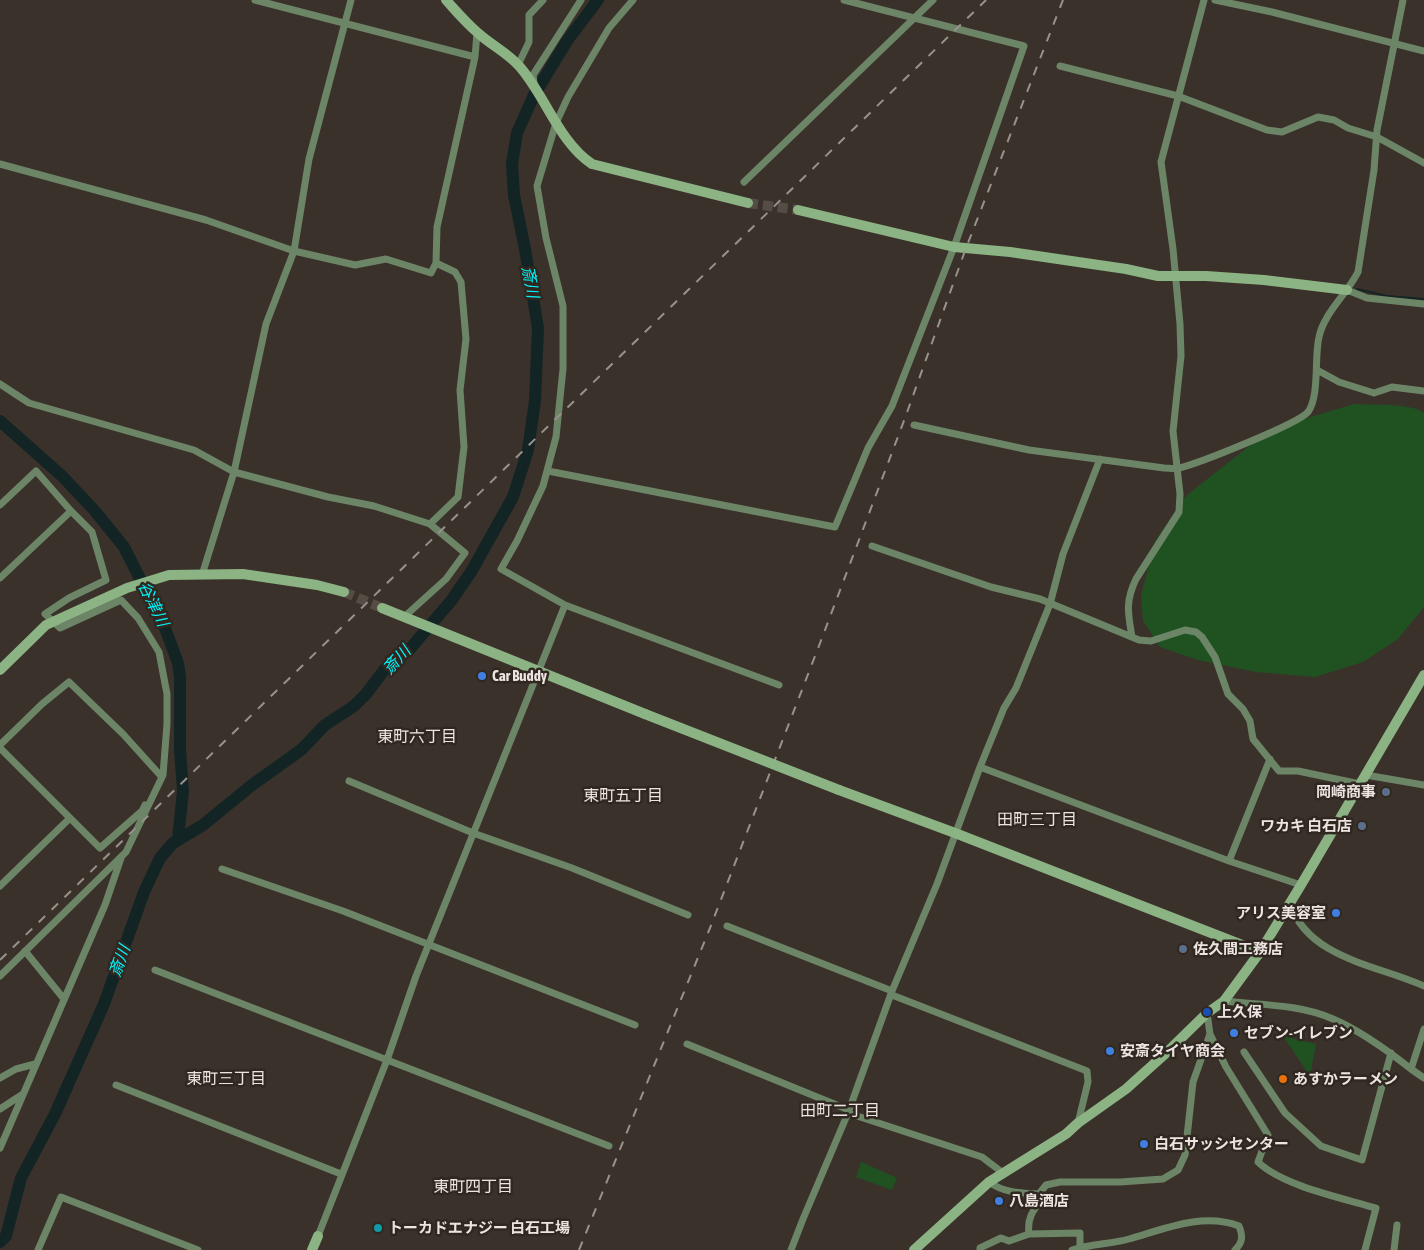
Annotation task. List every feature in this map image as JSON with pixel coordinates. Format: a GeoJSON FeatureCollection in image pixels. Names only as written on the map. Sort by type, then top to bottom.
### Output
{"type":"FeatureCollection","features":[{"type":"Feature","properties":{"kind":"street"},"geometry":{"type":"LineString","coordinates":[[255,0],[475,56]]}},
{"type":"Feature","properties":{"kind":"street"},"geometry":{"type":"LineString","coordinates":[[202,575],[234,472],[266,324],[294,251],[309,159],[351,0]]}},
{"type":"Feature","properties":{"kind":"street"},"geometry":{"type":"LineString","coordinates":[[446,0],[478,33],[518,64],[534,84],[555,120],[580,156],[592,164],[748,203]]}},
{"type":"Feature","properties":{"kind":"street"},"geometry":{"type":"LineString","coordinates":[[518,64],[529,42],[529,16],[543,0]]}},
{"type":"Feature","properties":{"kind":"street"},"geometry":{"type":"LineString","coordinates":[[534,84],[533,75],[581,0]]}},
{"type":"Feature","properties":{"kind":"street"},"geometry":{"type":"LineString","coordinates":[[633,0],[609,28],[555,120],[537,186],[546,238],[563,306],[563,369],[556,437],[548,471],[543,486],[517,541],[501,569],[564,605],[779,685]]}},
{"type":"Feature","properties":{"kind":"street"},"geometry":{"type":"LineString","coordinates":[[548,471],[835,527],[868,448],[892,406],[954,247],[1024,46],[844,0]]}},
{"type":"Feature","properties":{"kind":"street"},"geometry":{"type":"LineString","coordinates":[[744,182],[933,0]]}},
{"type":"Feature","properties":{"kind":"street"},"geometry":{"type":"LineString","coordinates":[[1132,637],[1128,605],[1131,590],[1136,578],[1179,512],[1180,494],[1173,431],[1180,356],[1176,277],[1161,162],[1204,0]]}},
{"type":"Feature","properties":{"kind":"street"},"geometry":{"type":"LineString","coordinates":[[1215,0],[1272,12],[1424,51]]}},
{"type":"Feature","properties":{"kind":"street"},"geometry":{"type":"LineString","coordinates":[[914,425],[1029,450],[1164,468],[1177,468],[1228,451],[1296,420],[1307,413],[1312,402],[1317,370],[1318,338],[1322,326],[1358,272],[1374,170],[1376,136],[1403,0]]}},
{"type":"Feature","properties":{"kind":"street"},"geometry":{"type":"LineString","coordinates":[[0,164],[206,220],[294,251],[355,265],[386,260],[431,273],[436,263],[438,227],[475,56],[478,33]]}},
{"type":"Feature","properties":{"kind":"street"},"geometry":{"type":"LineString","coordinates":[[1060,66],[1178,96],[1267,130],[1282,132],[1318,117],[1334,120],[1348,128],[1376,136],[1424,163]]}},
{"type":"Feature","properties":{"kind":"street"},"geometry":{"type":"LineString","coordinates":[[798,210],[954,247],[1010,252],[1158,276],[1206,276],[1264,280],[1347,290],[1368,298],[1424,304]]}},
{"type":"Feature","properties":{"kind":"street"},"geometry":{"type":"LineString","coordinates":[[430,524],[458,497],[464,447],[460,390],[466,338],[461,282],[455,272],[436,263]]}},
{"type":"Feature","properties":{"kind":"street"},"geometry":{"type":"LineString","coordinates":[[1317,370],[1339,382],[1374,393],[1392,387],[1424,391]]}},
{"type":"Feature","properties":{"kind":"street"},"geometry":{"type":"LineString","coordinates":[[0,384],[29,403],[194,450],[234,472],[328,497],[374,506],[430,524],[464,553],[446,580],[406,618]]}},
{"type":"Feature","properties":{"kind":"street"},"geometry":{"type":"LineString","coordinates":[[791,1250],[849,1112],[892,993],[980,767],[1004,708],[1016,688],[1050,604],[1063,554],[1100,459]]}},
{"type":"Feature","properties":{"kind":"street"},"geometry":{"type":"LineString","coordinates":[[0,505],[36,471],[92,532],[106,580],[69,598],[45,614],[60,628],[121,600],[138,618],[159,652],[167,694],[167,724],[162,776],[126,852],[0,976]]}},
{"type":"Feature","properties":{"kind":"street"},"geometry":{"type":"LineString","coordinates":[[0,578],[71,511]]}},
{"type":"Feature","properties":{"kind":"street"},"geometry":{"type":"LineString","coordinates":[[872,546],[991,587],[1040,599],[1139,640],[1151,641],[1185,630],[1196,632],[1202,637],[1215,657],[1228,694],[1243,709],[1250,721],[1253,738],[1279,772],[1298,771],[1360,784]]}},
{"type":"Feature","properties":{"kind":"street"},"geometry":{"type":"LineString","coordinates":[[0,670],[46,625],[127,588],[169,575],[243,574],[317,585],[344,592]]}},
{"type":"Feature","properties":{"kind":"street"},"geometry":{"type":"LineString","coordinates":[[312,1250],[387,1060],[397,1027],[564,605]]}},
{"type":"Feature","properties":{"kind":"street"},"geometry":{"type":"LineString","coordinates":[[382,608],[645,714],[1260,952]]}},
{"type":"Feature","properties":{"kind":"street"},"geometry":{"type":"LineString","coordinates":[[914,1250],[989,1182],[1066,1134],[1078,1122],[1126,1089],[1165,1054],[1207,1012],[1224,1001],[1260,952],[1290,904],[1424,675]]}},
{"type":"Feature","properties":{"kind":"street"},"geometry":{"type":"LineString","coordinates":[[69,682],[123,734],[162,776],[142,811],[100,848],[0,747],[42,704],[69,682]]}},
{"type":"Feature","properties":{"kind":"street"},"geometry":{"type":"LineString","coordinates":[[1229,861],[1270,759]]}},
{"type":"Feature","properties":{"kind":"street"},"geometry":{"type":"LineString","coordinates":[[980,767],[1229,861],[1301,885]]}},
{"type":"Feature","properties":{"kind":"street"},"geometry":{"type":"LineString","coordinates":[[1366,775],[1424,785]]}},
{"type":"Feature","properties":{"kind":"street"},"geometry":{"type":"LineString","coordinates":[[349,781],[473,833],[572,868],[688,915]]}},
{"type":"Feature","properties":{"kind":"street"},"geometry":{"type":"LineString","coordinates":[[0,886],[69,818]]}},
{"type":"Feature","properties":{"kind":"street"},"geometry":{"type":"LineString","coordinates":[[0,1148],[105,906],[122,857]]}},
{"type":"Feature","properties":{"kind":"street"},"geometry":{"type":"LineString","coordinates":[[222,869],[343,911],[635,1025]]}},
{"type":"Feature","properties":{"kind":"street"},"geometry":{"type":"LineString","coordinates":[[1290,904],[1292,911],[1311,935],[1334,952],[1424,986]]}},
{"type":"Feature","properties":{"kind":"street"},"geometry":{"type":"LineString","coordinates":[[727,926],[1087,1071],[1088,1082],[1078,1122]]}},
{"type":"Feature","properties":{"kind":"street"},"geometry":{"type":"LineString","coordinates":[[25,951],[64,999]]}},
{"type":"Feature","properties":{"kind":"street"},"geometry":{"type":"LineString","coordinates":[[155,970],[310,1032],[609,1146]]}},
{"type":"Feature","properties":{"kind":"street"},"geometry":{"type":"LineString","coordinates":[[1224,1001],[1290,1008],[1334,1019],[1391,1053],[1424,1078]]}},
{"type":"Feature","properties":{"kind":"street"},"geometry":{"type":"LineString","coordinates":[[1207,1012],[1210,1034],[1226,1067],[1268,1135],[1258,1162],[1266,1170],[1299,1185],[1376,1208],[1365,1250]]}},
{"type":"Feature","properties":{"kind":"street"},"geometry":{"type":"LineString","coordinates":[[1411,1069],[1424,1029]]}},
{"type":"Feature","properties":{"kind":"street"},"geometry":{"type":"LineString","coordinates":[[1039,1194],[1046,1185],[1060,1182],[1163,1179],[1178,1170],[1185,1155],[1193,1082],[1210,1034]]}},
{"type":"Feature","properties":{"kind":"street"},"geometry":{"type":"LineString","coordinates":[[687,1044],[849,1112],[982,1157],[1003,1173]]}},
{"type":"Feature","properties":{"kind":"street"},"geometry":{"type":"LineString","coordinates":[[1244,1052],[1285,1113],[1321,1146],[1362,1160],[1391,1053]]}},
{"type":"Feature","properties":{"kind":"street"},"geometry":{"type":"LineString","coordinates":[[0,1078],[16,1069],[35,1064]]}},
{"type":"Feature","properties":{"kind":"street"},"geometry":{"type":"LineString","coordinates":[[116,1085],[341,1174]]}},
{"type":"Feature","properties":{"kind":"street"},"geometry":{"type":"LineString","coordinates":[[0,1109],[23,1094]]}},
{"type":"Feature","properties":{"kind":"street"},"geometry":{"type":"LineString","coordinates":[[989,1182],[997,1188],[1012,1192],[1039,1194]]}},
{"type":"Feature","properties":{"kind":"street"},"geometry":{"type":"LineString","coordinates":[[1030,1234],[1028,1223],[1033,1210],[1042,1200],[1039,1194]]}},
{"type":"Feature","properties":{"kind":"street"},"geometry":{"type":"LineString","coordinates":[[38,1250],[61,1197],[198,1250]]}},
{"type":"Feature","properties":{"kind":"street"},"geometry":{"type":"LineString","coordinates":[[1072,1250],[1128,1239],[1168,1226],[1213,1222],[1228,1222],[1239,1226],[1242,1234],[1241,1244],[1235,1250]]}},
{"type":"Feature","properties":{"kind":"street"},"geometry":{"type":"LineString","coordinates":[[1394,1250],[1397,1225]]}},
{"type":"Feature","properties":{"kind":"street"},"geometry":{"type":"LineString","coordinates":[[980,1250],[980,1248],[1001,1238],[1009,1241],[1030,1234],[1080,1233],[1080,1248]]}},
{"type":"Feature","properties":{"kind":"green space"},"geometry":{"type":"Polygon","coordinates":[[[1354,404],[1401,406],[1424,413],[1424,607],[1398,639],[1363,662],[1315,677],[1256,672],[1198,660],[1160,647],[1143,621],[1141,596],[1155,541],[1187,495],[1271,429],[1354,404]]]}},
{"type":"Feature","properties":{"kind":"green space"},"geometry":{"type":"Polygon","coordinates":[[[1283,1036],[1316,1044],[1310,1076],[1283,1036]]]}},
{"type":"Feature","properties":{"kind":"green space"},"geometry":{"type":"Polygon","coordinates":[[[861,1162],[897,1178],[892,1190],[856,1177],[861,1162]]]}},
{"type":"Feature","properties":{"kind":"waterway","name":"斎川"},"geometry":{"type":"LineString","coordinates":[[0,1242],[6,1236],[21,1178],[55,1114],[104,1004],[144,892],[160,858],[173,843],[203,825],[252,785],[301,750],[325,725],[354,706],[366,694],[385,669],[409,650],[451,601],[471,572],[513,497],[528,450],[535,401],[538,328],[514,195],[512,164],[517,133],[534,95],[567,41],[598,0]]}},
{"type":"Feature","properties":{"kind":"waterway"},"geometry":{"type":"LineString","coordinates":[[1357,289],[1387,296],[1424,299]]}},
{"type":"Feature","properties":{"kind":"waterway","name":"谷津川"},"geometry":{"type":"LineString","coordinates":[[0,421],[62,476],[95,511],[124,547],[165,628],[178,663],[180,677],[180,749],[183,791],[178,839]]}},
{"type":"Feature","properties":{"kind":"tunnel"},"geometry":{"type":"LineString","coordinates":[[748,203],[798,210]]}},
{"type":"Feature","properties":{"kind":"tunnel"},"geometry":{"type":"LineString","coordinates":[[344,592],[382,608]]}},
{"type":"Feature","properties":{"kind":"railway"},"geometry":{"type":"LineString","coordinates":[[0,960],[986,0]]}},
{"type":"Feature","properties":{"kind":"railway"},"geometry":{"type":"LineString","coordinates":[[579,1250],[710,928],[905,418],[966,248],[1063,0]]}},
{"type":"Feature","properties":{"kind":"place","name":"Car Buddy"},"geometry":{"type":"Point","coordinates":[482,676]}},
{"type":"Feature","properties":{"kind":"place","name":"岡崎商事"},"geometry":{"type":"Point","coordinates":[1386,792]}},
{"type":"Feature","properties":{"kind":"place","name":"ワカキ 白石店"},"geometry":{"type":"Point","coordinates":[1362,826]}},
{"type":"Feature","properties":{"kind":"place","name":"アリス美容室"},"geometry":{"type":"Point","coordinates":[1336,913]}},
{"type":"Feature","properties":{"kind":"place","name":"佐久間工務店"},"geometry":{"type":"Point","coordinates":[1183,949]}},
{"type":"Feature","properties":{"kind":"place","name":"上久保"},"geometry":{"type":"Point","coordinates":[1207,1012]}},
{"type":"Feature","properties":{"kind":"place","name":"セブン-イレブン"},"geometry":{"type":"Point","coordinates":[1234,1033]}},
{"type":"Feature","properties":{"kind":"place","name":"安斎タイヤ商会"},"geometry":{"type":"Point","coordinates":[1110,1051]}},
{"type":"Feature","properties":{"kind":"place","name":"あすかラーメン"},"geometry":{"type":"Point","coordinates":[1283,1079]}},
{"type":"Feature","properties":{"kind":"place","name":"白石サッシセンター"},"geometry":{"type":"Point","coordinates":[1144,1144]}},
{"type":"Feature","properties":{"kind":"place","name":"八島酒店"},"geometry":{"type":"Point","coordinates":[999,1201]}},
{"type":"Feature","properties":{"kind":"place","name":"トーカドエナジー 白石工場"},"geometry":{"type":"Point","coordinates":[378,1228]}},
{"type":"Feature","properties":{"kind":"district","name":"東町六丁目"},"geometry":{"type":"Point","coordinates":[417,737]}},
{"type":"Feature","properties":{"kind":"district","name":"東町五丁目"},"geometry":{"type":"Point","coordinates":[623,796]}},
{"type":"Feature","properties":{"kind":"district","name":"田町三丁目"},"geometry":{"type":"Point","coordinates":[1037,820]}},
{"type":"Feature","properties":{"kind":"district","name":"東町三丁目"},"geometry":{"type":"Point","coordinates":[226,1079]}},
{"type":"Feature","properties":{"kind":"district","name":"田町二丁目"},"geometry":{"type":"Point","coordinates":[840,1111]}},
{"type":"Feature","properties":{"kind":"district","name":"東町四丁目"},"geometry":{"type":"Point","coordinates":[473,1187]}}]}
